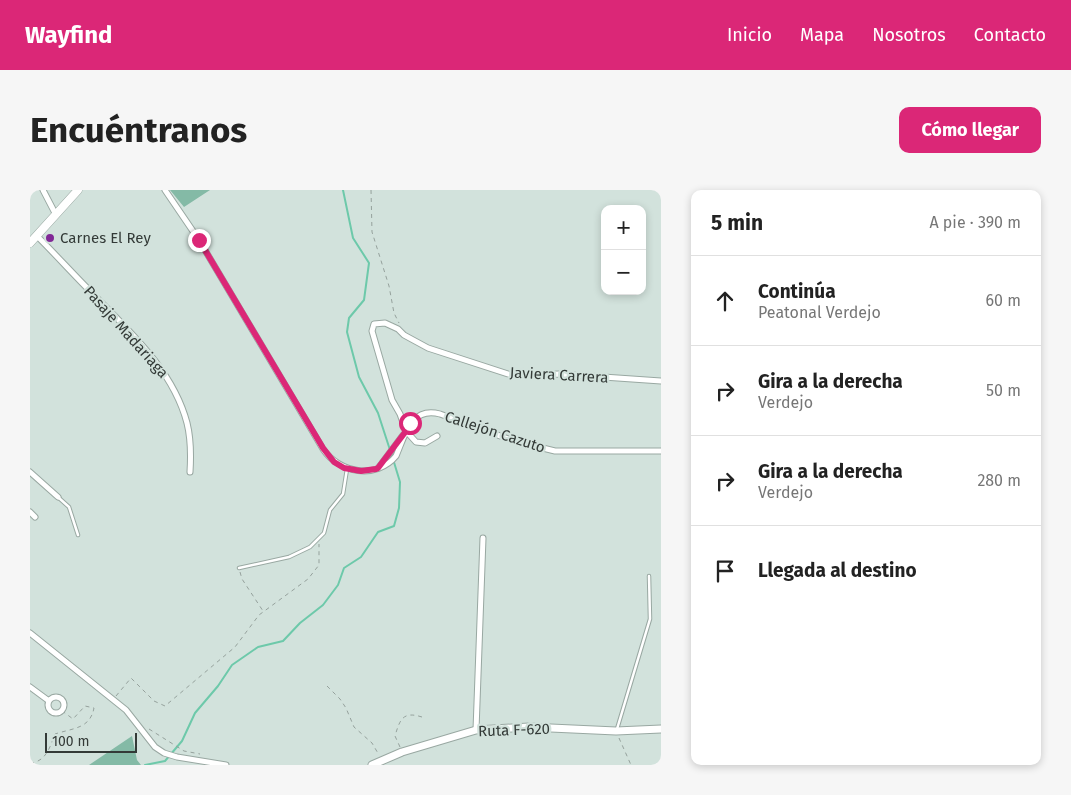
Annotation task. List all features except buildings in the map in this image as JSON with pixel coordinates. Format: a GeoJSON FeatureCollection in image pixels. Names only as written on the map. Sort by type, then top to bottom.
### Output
{"type":"FeatureCollection","features":[{"type":"Feature","properties":{"kind":"main road"},"geometry":{"type":"LineString","coordinates":[[30,243],[78,190]]}},
{"type":"Feature","properties":{"kind":"street"},"geometry":{"type":"LineString","coordinates":[[43,190],[56,215]]}},
{"type":"Feature","properties":{"kind":"street"},"geometry":{"type":"LineString","coordinates":[[165,190],[199,240],[326,454],[334,462],[347,469],[361,471],[378,468],[406,431]]}},
{"type":"Feature","properties":{"kind":"street","name":"Pasaje Madariaga"},"geometry":{"type":"LineString","coordinates":[[37,236],[155,360],[166,376],[175,392],[187,423],[190,439],[190,472]]}},
{"type":"Feature","properties":{"kind":"street","name":"Javiera Carrera"},"geometry":{"type":"LineString","coordinates":[[406,431],[400,414],[392,400],[372,331],[374,324],[385,323],[398,329],[404,336],[428,348],[512,375],[560,374],[661,382]]}},
{"type":"Feature","properties":{"kind":"street","name":"Callejón Cazuto"},"geometry":{"type":"LineString","coordinates":[[437,436],[425,443],[416,442],[406,431],[416,417],[432,412],[514,440],[555,451],[661,451]]}},
{"type":"Feature","properties":{"kind":"street"},"geometry":{"type":"LineString","coordinates":[[30,472],[58,497]]}},
{"type":"Feature","properties":{"kind":"street"},"geometry":{"type":"LineString","coordinates":[[30,512],[35,517]]}},
{"type":"Feature","properties":{"kind":"street"},"geometry":{"type":"LineString","coordinates":[[476,730],[483,538]]}},
{"type":"Feature","properties":{"kind":"street"},"geometry":{"type":"LineString","coordinates":[[30,632],[126,710],[150,742],[164,752],[176,757],[226,765]]}},
{"type":"Feature","properties":{"kind":"street"},"geometry":{"type":"LineString","coordinates":[[30,687],[49,701]]}},
{"type":"Feature","properties":{"kind":"street"},"geometry":{"type":"LineString","coordinates":[[53,698],[60,699],[63,703],[62,710],[57,713],[52,712],[49,708],[49,701],[53,698]]}},
{"type":"Feature","properties":{"kind":"street","name":"Ruta F-620"},"geometry":{"type":"LineString","coordinates":[[372,765],[402,752],[476,730],[529,727],[616,731],[661,729]]}},
{"type":"Feature","properties":{"kind":"lane"},"geometry":{"type":"LineString","coordinates":[[239,568],[289,556],[310,547],[324,533],[330,510],[342,494],[347,469]]}},
{"type":"Feature","properties":{"kind":"lane"},"geometry":{"type":"LineString","coordinates":[[58,497],[69,507],[78,535]]}},
{"type":"Feature","properties":{"kind":"lane"},"geometry":{"type":"LineString","coordinates":[[616,731],[650,620],[649,576]]}},
{"type":"Feature","properties":{"kind":"path"},"geometry":{"type":"LineString","coordinates":[[371,190],[372,232],[394,314]]}},
{"type":"Feature","properties":{"kind":"path"},"geometry":{"type":"LineString","coordinates":[[113,699],[131,678],[154,701],[165,706],[235,647],[263,612],[308,579],[319,565],[318,538]]}},
{"type":"Feature","properties":{"kind":"path"},"geometry":{"type":"LineString","coordinates":[[239,568],[242,579],[263,612]]}},
{"type":"Feature","properties":{"kind":"path"},"geometry":{"type":"LineString","coordinates":[[327,686],[343,703],[354,727],[372,743],[381,761]]}},
{"type":"Feature","properties":{"kind":"path"},"geometry":{"type":"LineString","coordinates":[[30,763],[44,758],[56,734],[88,723],[94,708],[85,706],[73,719],[62,710]]}},
{"type":"Feature","properties":{"kind":"path"},"geometry":{"type":"LineString","coordinates":[[402,752],[395,736],[401,720],[405,715],[412,714],[422,717]]}},
{"type":"Feature","properties":{"kind":"path"},"geometry":{"type":"LineString","coordinates":[[144,726],[184,751],[200,754]]}},
{"type":"Feature","properties":{"kind":"path"},"geometry":{"type":"LineString","coordinates":[[616,731],[631,765]]}},
{"type":"Feature","properties":{"kind":"green space"},"geometry":{"type":"Polygon","coordinates":[[[170,190],[210,190],[184,207],[170,190]]]}},
{"type":"Feature","properties":{"kind":"green space"},"geometry":{"type":"Polygon","coordinates":[[[132,736],[137,760],[141,765],[89,765],[132,736]]]}},
{"type":"Feature","properties":{"kind":"waterway"},"geometry":{"type":"LineString","coordinates":[[343,190],[353,238],[369,263],[364,300],[349,318],[347,332],[359,377],[378,413],[390,450]]}},
{"type":"Feature","properties":{"kind":"waterway"},"geometry":{"type":"LineString","coordinates":[[145,765],[165,761],[182,741],[195,713],[218,686],[232,665],[258,647],[283,641],[300,623],[323,605],[338,585],[344,568],[361,557],[378,532],[394,526],[399,508],[400,482],[393,459]]}},
{"type":"Feature","properties":{"kind":"place","name":"Carnes El Rey"},"geometry":{"type":"Point","coordinates":[50,238]}},
{"type":"Feature","properties":{"kind":"route"},"geometry":{"type":"LineString","coordinates":[[199,240],[326,454],[334,462],[339,466],[355,471],[378,468],[410,423]]}}]}
